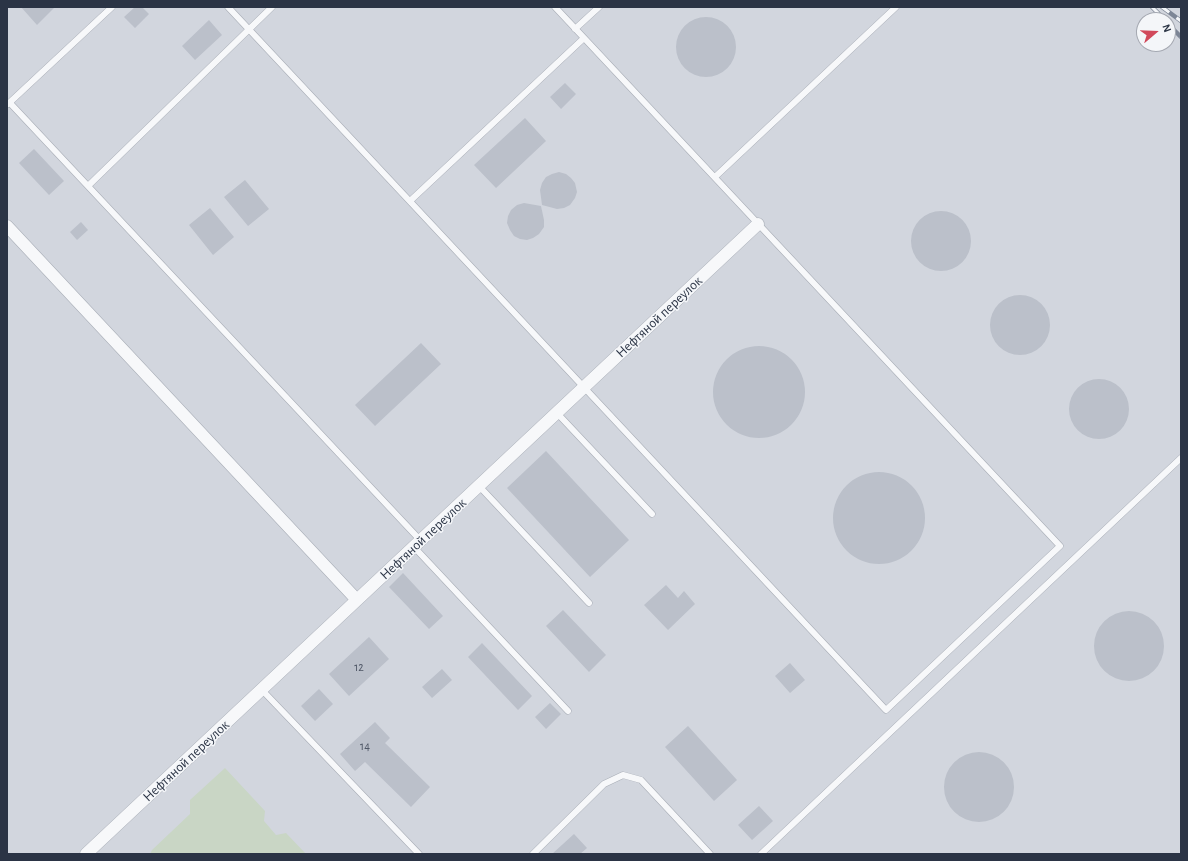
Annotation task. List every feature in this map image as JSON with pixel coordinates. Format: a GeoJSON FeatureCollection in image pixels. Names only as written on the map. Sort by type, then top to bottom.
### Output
{"type":"FeatureCollection","features":[{"type":"Feature","properties":{"kind":"street","name":"Нефтяной переулок"},"geometry":{"type":"LineString","coordinates":[[86,854],[758,224]]}},
{"type":"Feature","properties":{"kind":"street"},"geometry":{"type":"LineString","coordinates":[[7,226],[358,600]]}},
{"type":"Feature","properties":{"kind":"lane"},"geometry":{"type":"LineString","coordinates":[[112,7],[8,104],[88,186],[417,544],[568,711]]}},
{"type":"Feature","properties":{"kind":"lane"},"geometry":{"type":"LineString","coordinates":[[228,7],[886,710],[1060,546],[555,7]]}},
{"type":"Feature","properties":{"kind":"lane"},"geometry":{"type":"LineString","coordinates":[[88,186],[272,7]]}},
{"type":"Feature","properties":{"kind":"lane"},"geometry":{"type":"LineString","coordinates":[[576,29],[599,7]]}},
{"type":"Feature","properties":{"kind":"lane"},"geometry":{"type":"LineString","coordinates":[[715,177],[896,7]]}},
{"type":"Feature","properties":{"kind":"lane"},"geometry":{"type":"LineString","coordinates":[[410,201],[584,38]]}},
{"type":"Feature","properties":{"kind":"lane"},"geometry":{"type":"LineString","coordinates":[[557,413],[652,514]]}},
{"type":"Feature","properties":{"kind":"lane"},"geometry":{"type":"LineString","coordinates":[[761,854],[1181,458]]}},
{"type":"Feature","properties":{"kind":"lane"},"geometry":{"type":"LineString","coordinates":[[480,486],[589,603]]}},
{"type":"Feature","properties":{"kind":"lane"},"geometry":{"type":"LineString","coordinates":[[262,690],[418,854]]}},
{"type":"Feature","properties":{"kind":"lane"},"geometry":{"type":"LineString","coordinates":[[532,854],[604,784],[622,775],[641,780],[710,854]]}},
{"type":"Feature","properties":{"kind":"shaded area"},"geometry":{"type":"Polygon","coordinates":[[[7,7],[1181,7],[1181,854],[7,854],[7,7]]]}},
{"type":"Feature","properties":{"kind":"green space"},"geometry":{"type":"Polygon","coordinates":[[[225,768],[265,811],[264,821],[276,835],[286,833],[306,854],[150,854],[152,850],[190,814],[190,800],[225,768]]]}},
{"type":"Feature","properties":{"kind":"building"},"geometry":{"type":"Polygon","coordinates":[[[21,7],[55,7],[37,25],[21,7]]]}},
{"type":"Feature","properties":{"kind":"building"},"geometry":{"type":"Polygon","coordinates":[[[135,7],[142,7],[149,14],[135,28],[124,17],[135,7]]]}},
{"type":"Feature","properties":{"kind":"building"},"geometry":{"type":"Polygon","coordinates":[[[700,17],[712,17],[723,22],[731,30],[736,41],[734,59],[723,72],[712,77],[700,77],[689,72],[681,64],[676,53],[676,41],[681,30],[689,22],[700,17]]]}},
{"type":"Feature","properties":{"kind":"building"},"geometry":{"type":"Polygon","coordinates":[[[209,20],[222,35],[195,60],[182,46],[209,20]]]}},
{"type":"Feature","properties":{"kind":"building"},"geometry":{"type":"Polygon","coordinates":[[[565,83],[576,94],[561,109],[550,97],[565,83]]]}},
{"type":"Feature","properties":{"kind":"building"},"geometry":{"type":"Polygon","coordinates":[[[525,118],[546,141],[496,188],[474,165],[525,118]]]}},
{"type":"Feature","properties":{"kind":"building"},"geometry":{"type":"Polygon","coordinates":[[[34,149],[64,181],[49,195],[19,163],[34,149]]]}},
{"type":"Feature","properties":{"kind":"building"},"geometry":{"type":"Polygon","coordinates":[[[559,172],[566,174],[575,183],[577,192],[575,198],[570,205],[564,208],[557,209],[542,205],[540,190],[542,183],[546,177],[559,172]]]}},
{"type":"Feature","properties":{"kind":"building"},"geometry":{"type":"Polygon","coordinates":[[[245,180],[269,209],[248,226],[224,197],[245,180]]]}},
{"type":"Feature","properties":{"kind":"building"},"geometry":{"type":"Polygon","coordinates":[[[524,203],[541,206],[544,220],[544,227],[539,234],[527,240],[514,236],[507,223],[511,210],[517,205],[524,203]]]}},
{"type":"Feature","properties":{"kind":"building"},"geometry":{"type":"Polygon","coordinates":[[[210,208],[234,237],[213,255],[189,225],[210,208]]]}},
{"type":"Feature","properties":{"kind":"building"},"geometry":{"type":"Polygon","coordinates":[[[941,211],[957,216],[962,220],[966,225],[971,241],[966,257],[962,262],[957,266],[941,271],[925,266],[920,262],[916,257],[911,241],[916,225],[920,220],[925,216],[941,211]]]}},
{"type":"Feature","properties":{"kind":"building"},"geometry":{"type":"Polygon","coordinates":[[[81,222],[88,230],[77,240],[70,232],[81,222]]]}},
{"type":"Feature","properties":{"kind":"building"},"geometry":{"type":"Polygon","coordinates":[[[1020,295],[1036,300],[1041,304],[1045,309],[1050,325],[1045,341],[1041,346],[1036,350],[1020,355],[1004,350],[999,346],[995,341],[990,325],[995,309],[999,304],[1004,300],[1020,295]]]}},
{"type":"Feature","properties":{"kind":"building"},"geometry":{"type":"Polygon","coordinates":[[[421,343],[441,364],[375,426],[355,405],[421,343]]]}},
{"type":"Feature","properties":{"kind":"building"},"geometry":{"type":"Polygon","coordinates":[[[759,346],[777,349],[792,359],[802,374],[805,392],[802,410],[792,425],[777,435],[759,438],[741,435],[726,425],[716,410],[713,392],[716,374],[726,359],[741,349],[759,346]]]}},
{"type":"Feature","properties":{"kind":"building"},"geometry":{"type":"Polygon","coordinates":[[[1099,379],[1115,384],[1120,388],[1124,393],[1129,409],[1124,425],[1120,430],[1115,434],[1099,439],[1083,434],[1078,430],[1074,425],[1069,409],[1074,393],[1078,388],[1083,384],[1099,379]]]}},
{"type":"Feature","properties":{"kind":"building"},"geometry":{"type":"Polygon","coordinates":[[[546,451],[629,540],[590,577],[507,488],[546,451]]]}},
{"type":"Feature","properties":{"kind":"building"},"geometry":{"type":"Polygon","coordinates":[[[879,472],[897,475],[912,485],[922,500],[925,518],[922,536],[912,551],[897,561],[879,564],[861,561],[846,551],[836,536],[833,518],[836,500],[846,485],[861,475],[879,472]]]}},
{"type":"Feature","properties":{"kind":"building"},"geometry":{"type":"Polygon","coordinates":[[[403,573],[443,616],[429,629],[389,587],[403,573]]]}},
{"type":"Feature","properties":{"kind":"building"},"geometry":{"type":"Polygon","coordinates":[[[666,585],[678,598],[684,591],[695,604],[668,630],[644,605],[666,585]]]}},
{"type":"Feature","properties":{"kind":"building"},"geometry":{"type":"Polygon","coordinates":[[[563,610],[606,655],[589,672],[546,626],[563,610]]]}},
{"type":"Feature","properties":{"kind":"building"},"geometry":{"type":"Polygon","coordinates":[[[1129,611],[1142,614],[1154,621],[1161,633],[1164,646],[1161,659],[1154,671],[1142,678],[1129,681],[1116,678],[1104,671],[1097,659],[1094,646],[1097,633],[1104,621],[1116,614],[1129,611]]]}},
{"type":"Feature","properties":{"kind":"building"},"geometry":{"type":"Polygon","coordinates":[[[369,637],[389,659],[349,696],[329,674],[369,637]]]}},
{"type":"Feature","properties":{"kind":"building"},"geometry":{"type":"Polygon","coordinates":[[[482,643],[532,696],[518,710],[468,657],[482,643]]]}},
{"type":"Feature","properties":{"kind":"building"},"geometry":{"type":"Polygon","coordinates":[[[790,663],[805,680],[790,693],[775,676],[790,663]]]}},
{"type":"Feature","properties":{"kind":"building"},"geometry":{"type":"Polygon","coordinates":[[[442,669],[452,680],[432,698],[422,687],[442,669]]]}},
{"type":"Feature","properties":{"kind":"building"},"geometry":{"type":"Polygon","coordinates":[[[319,689],[333,704],[315,721],[301,706],[319,689]]]}},
{"type":"Feature","properties":{"kind":"building"},"geometry":{"type":"Polygon","coordinates":[[[550,703],[561,714],[546,729],[535,717],[550,703]]]}},
{"type":"Feature","properties":{"kind":"building"},"geometry":{"type":"Polygon","coordinates":[[[375,722],[390,738],[385,743],[430,787],[411,807],[365,762],[355,771],[340,754],[375,722]]]}},
{"type":"Feature","properties":{"kind":"building"},"geometry":{"type":"Polygon","coordinates":[[[688,726],[737,780],[714,801],[665,747],[688,726]]]}},
{"type":"Feature","properties":{"kind":"building"},"geometry":{"type":"Polygon","coordinates":[[[979,752],[992,755],[1004,762],[1011,774],[1014,787],[1011,800],[1004,812],[992,819],[979,822],[966,819],[954,812],[947,800],[944,787],[947,774],[954,762],[966,755],[979,752]]]}},
{"type":"Feature","properties":{"kind":"building"},"geometry":{"type":"Polygon","coordinates":[[[759,806],[773,821],[752,840],[738,825],[759,806]]]}},
{"type":"Feature","properties":{"kind":"building"},"geometry":{"type":"Polygon","coordinates":[[[574,834],[587,848],[580,854],[552,854],[574,834]]]}},
{"type":"Feature","properties":{"kind":"railway"},"geometry":{"type":"LineString","coordinates":[[1152,7],[1157,12]]}},
{"type":"Feature","properties":{"kind":"railway"},"geometry":{"type":"LineString","coordinates":[[1162,7],[1181,21]]}},
{"type":"Feature","properties":{"kind":"railway"},"geometry":{"type":"LineString","coordinates":[[1176,32],[1181,37]]}}]}
